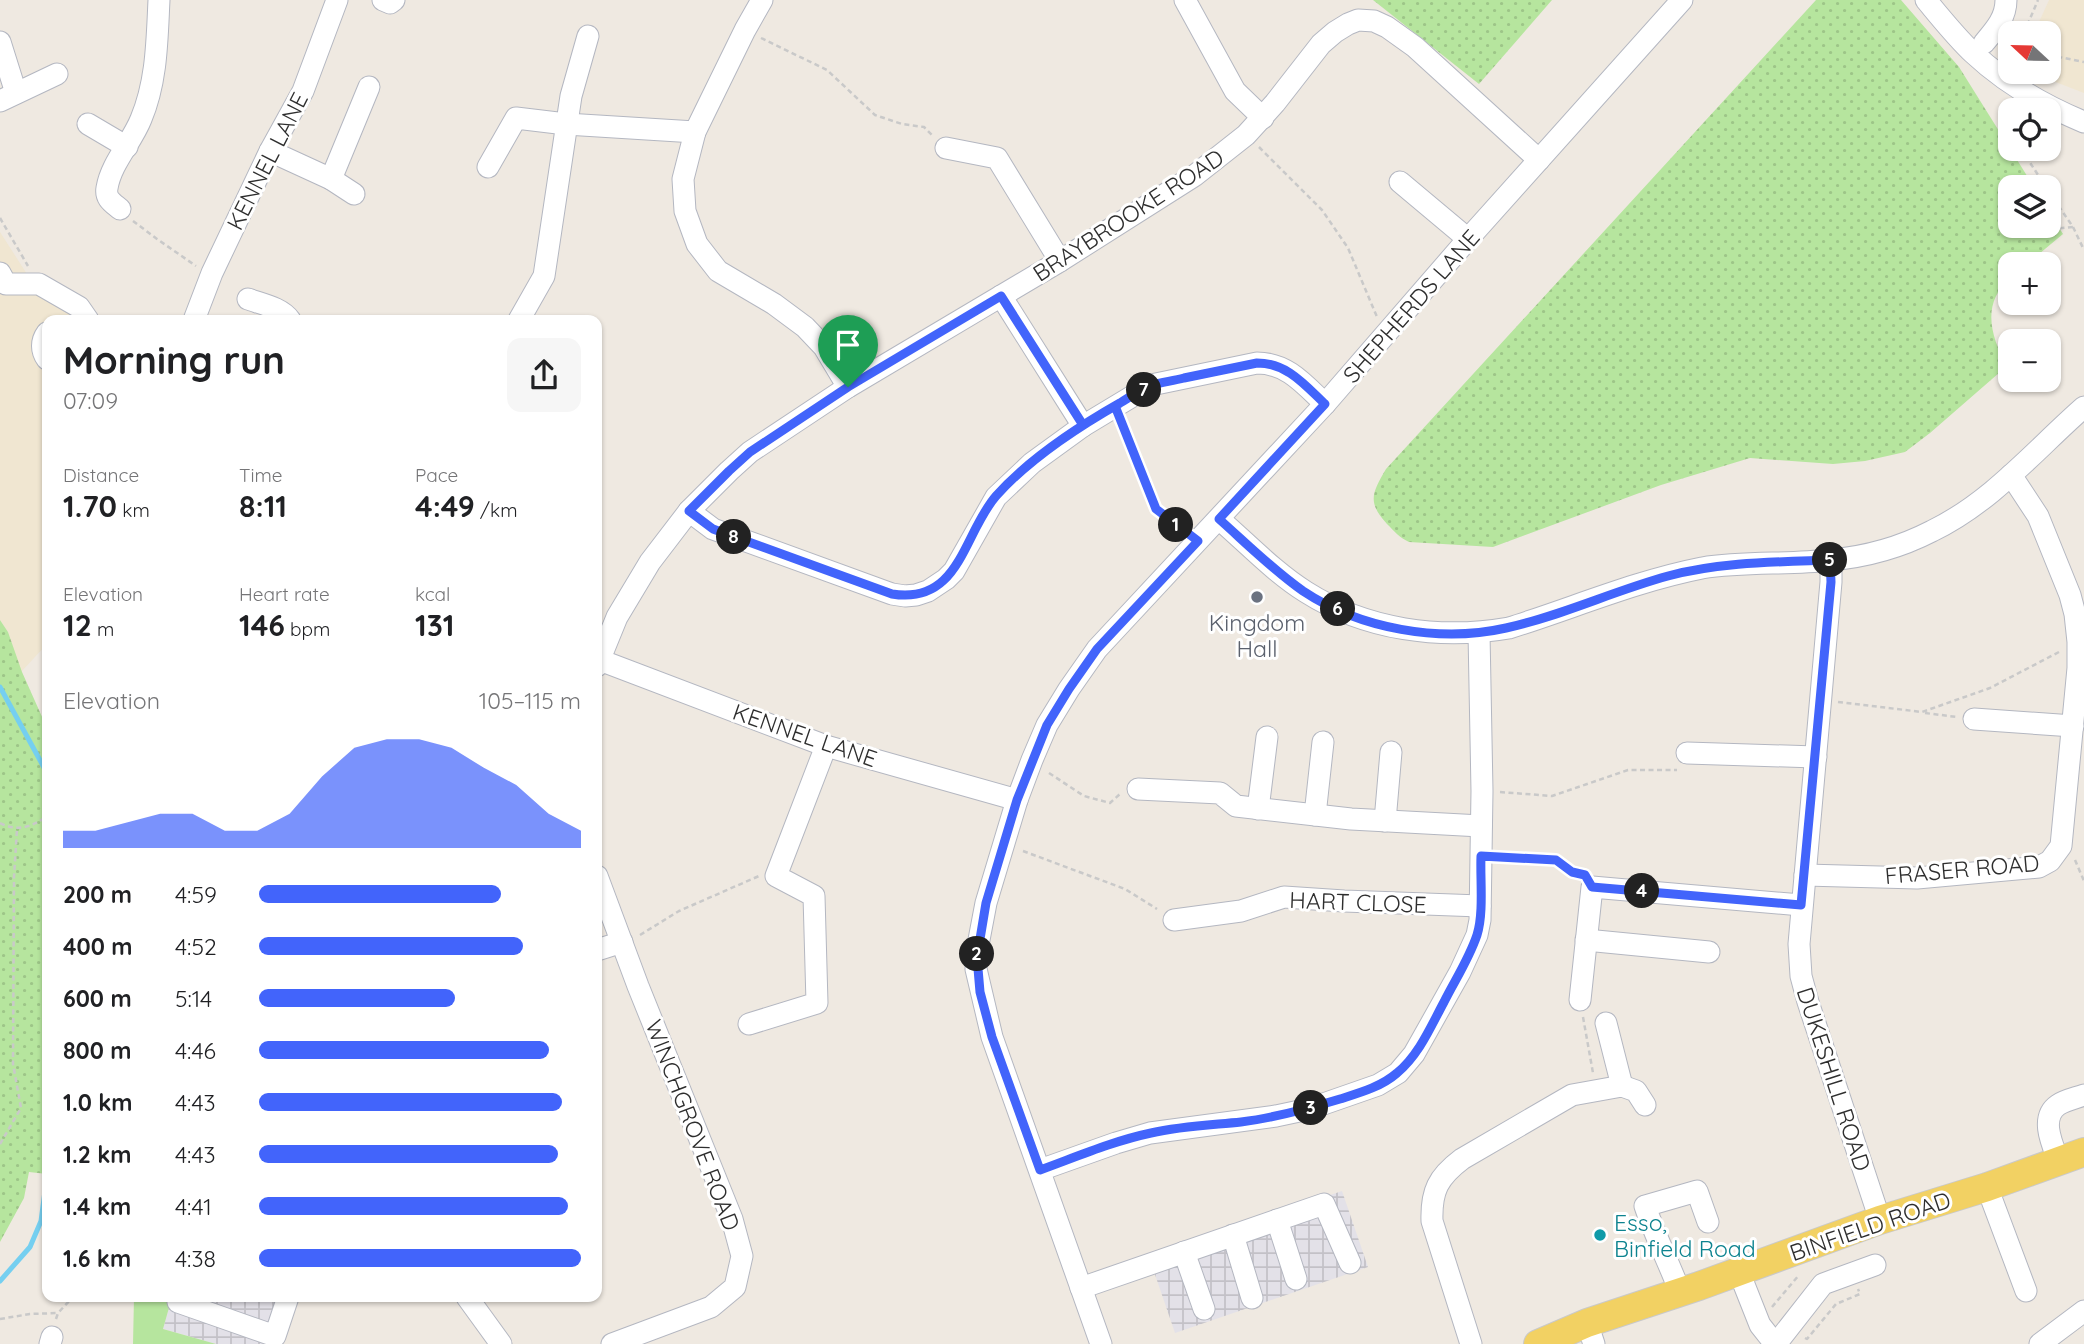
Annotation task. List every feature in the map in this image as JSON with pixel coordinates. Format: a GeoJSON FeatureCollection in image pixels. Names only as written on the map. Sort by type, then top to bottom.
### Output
{"type":"FeatureCollection","features":[{"type":"Feature","properties":{"kind":"main road","name":"BINFIELD ROAD"},"geometry":{"type":"LineString","coordinates":[[1538,1344],[1591,1334],[1680,1292],[1880,1220],[2072,1157]]}},
{"type":"Feature","properties":{"kind":"street"},"geometry":{"type":"LineString","coordinates":[[120,209],[108,200],[106,190],[115,167],[142,118],[155,74],[159,0]]}},
{"type":"Feature","properties":{"kind":"street","name":"KENNEL LANE"},"geometry":{"type":"LineString","coordinates":[[196,315],[212,273],[270,151],[303,92],[337,0]]}},
{"type":"Feature","properties":{"kind":"street"},"geometry":{"type":"LineString","coordinates":[[383,0],[390,3],[394,0]]}},
{"type":"Feature","properties":{"kind":"street"},"geometry":{"type":"LineString","coordinates":[[762,0],[695,132],[686,163],[683,195],[690,228],[697,244],[718,271],[774,304],[805,327],[824,346],[848,387]]}},
{"type":"Feature","properties":{"kind":"street"},"geometry":{"type":"LineString","coordinates":[[1185,0],[1207,25],[1235,92],[1263,118]]}},
{"type":"Feature","properties":{"kind":"street","name":"SHEPHERDS LANE"},"geometry":{"type":"LineString","coordinates":[[1101,1344],[992,1037],[976,969],[984,912],[1003,844],[1017,800],[1047,725],[1090,657],[1325,404],[1468,239],[1682,0]]}},
{"type":"Feature","properties":{"kind":"street"},"geometry":{"type":"LineString","coordinates":[[1926,0],[1972,53],[1987,65],[2048,104],[2084,122]]}},
{"type":"Feature","properties":{"kind":"street"},"geometry":{"type":"LineString","coordinates":[[1984,43],[2001,22],[2006,0]]}},
{"type":"Feature","properties":{"kind":"street","name":"BRAYBROOKE ROAD"},"geometry":{"type":"LineString","coordinates":[[602,653],[617,617],[649,562],[689,511],[750,452],[848,387],[1060,261],[1194,176],[1263,118],[1321,44],[1335,32],[1358,20],[1374,21],[1387,27],[1415,47],[1539,160]]}},
{"type":"Feature","properties":{"kind":"street"},"geometry":{"type":"LineString","coordinates":[[522,315],[544,276],[570,96],[588,36]]}},
{"type":"Feature","properties":{"kind":"street"},"geometry":{"type":"LineString","coordinates":[[0,42],[8,97],[57,74]]}},
{"type":"Feature","properties":{"kind":"street"},"geometry":{"type":"LineString","coordinates":[[331,179],[369,87]]}},
{"type":"Feature","properties":{"kind":"street"},"geometry":{"type":"LineString","coordinates":[[488,167],[516,118],[539,121],[565,130],[695,132]]}},
{"type":"Feature","properties":{"kind":"street"},"geometry":{"type":"LineString","coordinates":[[88,124],[127,147]]}},
{"type":"Feature","properties":{"kind":"street"},"geometry":{"type":"LineString","coordinates":[[946,148],[997,158],[1060,261]]}},
{"type":"Feature","properties":{"kind":"street"},"geometry":{"type":"LineString","coordinates":[[270,151],[331,179],[354,194]]}},
{"type":"Feature","properties":{"kind":"street"},"geometry":{"type":"LineString","coordinates":[[1400,182],[1468,239]]}},
{"type":"Feature","properties":{"kind":"street"},"geometry":{"type":"LineString","coordinates":[[0,273],[6,284],[39,284],[84,314]]}},
{"type":"Feature","properties":{"kind":"street"},"geometry":{"type":"LineString","coordinates":[[1001,296],[1083,425]]}},
{"type":"Feature","properties":{"kind":"street"},"geometry":{"type":"LineString","coordinates":[[248,299],[286,315]]}},
{"type":"Feature","properties":{"kind":"street"},"geometry":{"type":"LineString","coordinates":[[689,511],[713,529],[892,594],[905,596],[937,586],[954,570],[996,497],[1032,463],[1083,425],[1151,385],[1267,363],[1286,369],[1325,404]]}},
{"type":"Feature","properties":{"kind":"street"},"geometry":{"type":"LineString","coordinates":[[1219,519],[1304,592],[1346,613],[1389,626],[1434,634],[1479,633],[1509,628],[1659,579],[1704,568],[1830,560],[1885,550],[1931,532],[1971,509],[2084,407]]}},
{"type":"Feature","properties":{"kind":"street","name":"FRASER ROAD"},"geometry":{"type":"LineString","coordinates":[[1805,875],[1917,878],[2039,867],[2050,861],[2061,846],[2075,807],[2073,726],[2078,642],[2071,600],[2038,516],[2011,475]]}},
{"type":"Feature","properties":{"kind":"street","name":"DUKESHILL ROAD"},"geometry":{"type":"LineString","coordinates":[[1830,560],[1831,582],[1801,905],[1801,976],[1880,1220]]}},
{"type":"Feature","properties":{"kind":"street"},"geometry":{"type":"LineString","coordinates":[[1040,1170],[1150,1133],[1276,1116],[1361,1093],[1398,1073],[1414,1054],[1461,972],[1477,935],[1482,791],[1479,633]]}},
{"type":"Feature","properties":{"kind":"street","name":"KENNEL LANE"},"geometry":{"type":"LineString","coordinates":[[602,663],[826,746],[1017,800]]}},
{"type":"Feature","properties":{"kind":"street"},"geometry":{"type":"LineString","coordinates":[[1974,719],[2073,726]]}},
{"type":"Feature","properties":{"kind":"street"},"geometry":{"type":"LineString","coordinates":[[1258,809],[1267,737]]}},
{"type":"Feature","properties":{"kind":"street"},"geometry":{"type":"LineString","coordinates":[[1315,815],[1323,742]]}},
{"type":"Feature","properties":{"kind":"street"},"geometry":{"type":"LineString","coordinates":[[749,1024],[817,1003],[814,895],[776,877],[826,746]]}},
{"type":"Feature","properties":{"kind":"street"},"geometry":{"type":"LineString","coordinates":[[1385,821],[1391,752]]}},
{"type":"Feature","properties":{"kind":"street"},"geometry":{"type":"LineString","coordinates":[[1687,753],[1816,757]]}},
{"type":"Feature","properties":{"kind":"street"},"geometry":{"type":"LineString","coordinates":[[1138,789],[1220,793],[1236,806],[1258,809],[1385,821],[1481,826]]}},
{"type":"Feature","properties":{"kind":"street"},"geometry":{"type":"LineString","coordinates":[[1580,1000],[1592,887],[1801,905]]}},
{"type":"Feature","properties":{"kind":"street","name":"WINCHGROVE ROAD"},"geometry":{"type":"LineString","coordinates":[[602,889],[732,1219],[742,1256],[735,1287],[711,1307],[611,1344]]}},
{"type":"Feature","properties":{"kind":"street","name":"HART CLOSE"},"geometry":{"type":"LineString","coordinates":[[1174,920],[1241,911],[1284,897],[1480,906]]}},
{"type":"Feature","properties":{"kind":"street"},"geometry":{"type":"LineString","coordinates":[[1586,940],[1709,952]]}},
{"type":"Feature","properties":{"kind":"street"},"geometry":{"type":"LineString","coordinates":[[602,948],[622,942]]}},
{"type":"Feature","properties":{"kind":"street"},"geometry":{"type":"LineString","coordinates":[[1606,1023],[1622,1086]]}},
{"type":"Feature","properties":{"kind":"street"},"geometry":{"type":"LineString","coordinates":[[1471,1344],[1432,1221],[1431,1204],[1438,1182],[1462,1159],[1572,1096],[1622,1086],[1636,1091],[1646,1105]]}},
{"type":"Feature","properties":{"kind":"street"},"geometry":{"type":"LineString","coordinates":[[2072,1157],[2049,1135],[2050,1117],[2058,1105],[2084,1095]]}},
{"type":"Feature","properties":{"kind":"street"},"geometry":{"type":"LineString","coordinates":[[1987,1187],[2026,1291]]}},
{"type":"Feature","properties":{"kind":"street"},"geometry":{"type":"LineString","coordinates":[[1680,1292],[1645,1206],[1697,1191],[1708,1222]]}},
{"type":"Feature","properties":{"kind":"street"},"geometry":{"type":"LineString","coordinates":[[1082,1288],[1324,1204],[1350,1263]]}},
{"type":"Feature","properties":{"kind":"street"},"geometry":{"type":"LineString","coordinates":[[1277,1220],[1296,1279]]}},
{"type":"Feature","properties":{"kind":"street"},"geometry":{"type":"LineString","coordinates":[[1233,1235],[1252,1298]]}},
{"type":"Feature","properties":{"kind":"street"},"geometry":{"type":"LineString","coordinates":[[1184,1252],[1204,1309]]}},
{"type":"Feature","properties":{"kind":"street"},"geometry":{"type":"LineString","coordinates":[[1739,1272],[1760,1325],[1776,1344],[1823,1284],[1875,1265]]}},
{"type":"Feature","properties":{"kind":"street"},"geometry":{"type":"LineString","coordinates":[[178,1302],[275,1335],[286,1302]]}},
{"type":"Feature","properties":{"kind":"street"},"geometry":{"type":"LineString","coordinates":[[471,1302],[501,1344]]}},
{"type":"Feature","properties":{"kind":"street"},"geometry":{"type":"LineString","coordinates":[[2040,1344],[2084,1311]]}},
{"type":"Feature","properties":{"kind":"path"},"geometry":{"type":"LineString","coordinates":[[2029,21],[2038,0]]}},
{"type":"Feature","properties":{"kind":"path"},"geometry":{"type":"LineString","coordinates":[[745,30],[827,70],[875,116],[901,124],[924,127],[946,148]]}},
{"type":"Feature","properties":{"kind":"path"},"geometry":{"type":"LineString","coordinates":[[2062,58],[2084,62]]}},
{"type":"Feature","properties":{"kind":"path"},"geometry":{"type":"LineString","coordinates":[[1246,135],[1322,210],[1348,248],[1387,333]]}},
{"type":"Feature","properties":{"kind":"path"},"geometry":{"type":"LineString","coordinates":[[120,209],[190,263],[212,273]]}},
{"type":"Feature","properties":{"kind":"path"},"geometry":{"type":"LineString","coordinates":[[2061,210],[2084,250]]}},
{"type":"Feature","properties":{"kind":"path"},"geometry":{"type":"LineString","coordinates":[[0,218],[39,284]]}},
{"type":"Feature","properties":{"kind":"path"},"geometry":{"type":"LineString","coordinates":[[2061,228],[2073,227]]}},
{"type":"Feature","properties":{"kind":"path"},"geometry":{"type":"LineString","coordinates":[[1115,406],[1156,509],[1198,541]]}},
{"type":"Feature","properties":{"kind":"path"},"geometry":{"type":"LineString","coordinates":[[1922,712],[1990,688],[2067,648]]}},
{"type":"Feature","properties":{"kind":"path"},"geometry":{"type":"LineString","coordinates":[[1821,700],[1974,719]]}},
{"type":"Feature","properties":{"kind":"path"},"geometry":{"type":"LineString","coordinates":[[1482,791],[1552,796],[1628,770],[1676,771],[1687,753]]}},
{"type":"Feature","properties":{"kind":"path"},"geometry":{"type":"LineString","coordinates":[[1032,760],[1084,796],[1110,803],[1118,794],[1138,789]]}},
{"type":"Feature","properties":{"kind":"path"},"geometry":{"type":"LineString","coordinates":[[0,823],[17,829],[30,827],[42,820]]}},
{"type":"Feature","properties":{"kind":"path"},"geometry":{"type":"LineString","coordinates":[[0,1144],[20,1108],[13,1064],[14,877],[17,829]]}},
{"type":"Feature","properties":{"kind":"path"},"geometry":{"type":"LineString","coordinates":[[1003,844],[1125,888],[1174,920]]}},
{"type":"Feature","properties":{"kind":"path"},"geometry":{"type":"LineString","coordinates":[[1481,856],[1556,860],[1572,872],[1585,875],[1592,887]]}},
{"type":"Feature","properties":{"kind":"path"},"geometry":{"type":"LineString","coordinates":[[622,942],[643,934],[679,911],[757,876],[776,877]]}},
{"type":"Feature","properties":{"kind":"path"},"geometry":{"type":"LineString","coordinates":[[1580,1000],[1593,1066],[1593,1091]]}},
{"type":"Feature","properties":{"kind":"path"},"geometry":{"type":"LineString","coordinates":[[1796,1331],[1807,1339],[1836,1304],[1860,1294],[1852,1273]]}},
{"type":"Feature","properties":{"kind":"path"},"geometry":{"type":"LineString","coordinates":[[1768,1313],[1799,1274]]}},
{"type":"Feature","properties":{"kind":"path"},"geometry":{"type":"LineString","coordinates":[[51,1340],[58,1313],[68,1302]]}},
{"type":"Feature","properties":{"kind":"path"},"geometry":{"type":"LineString","coordinates":[[0,1320],[30,1314],[58,1313]]}},
{"type":"Feature","properties":{"kind":"shaded area"},"geometry":{"type":"Polygon","coordinates":[[[2049,0],[2084,0],[2084,93],[2061,84],[2062,21],[2039,21],[2049,0]]]}},
{"type":"Feature","properties":{"kind":"shaded area"},"geometry":{"type":"Polygon","coordinates":[[[0,232],[34,285],[69,308],[73,315],[42,315],[42,649],[21,672],[8,632],[0,620],[0,232]]]}},
{"type":"Feature","properties":{"kind":"shaded area"},"geometry":{"type":"Polygon","coordinates":[[[1342,1191],[1368,1267],[1175,1333],[1149,1257],[1342,1191]]]}},
{"type":"Feature","properties":{"kind":"shaded area"},"geometry":{"type":"Polygon","coordinates":[[[171,1302],[274,1302],[290,1307],[283,1344],[216,1344],[163,1329],[171,1302]]]}},
{"type":"Feature","properties":{"kind":"green space"},"geometry":{"type":"Polygon","coordinates":[[[1373,0],[1552,0],[1479,84],[1373,0]]]}},
{"type":"Feature","properties":{"kind":"green space"},"geometry":{"type":"Polygon","coordinates":[[[1816,0],[1901,0],[1959,67],[1998,129],[1998,161],[2018,161],[2026,175],[1998,175],[1998,238],[2058,238],[2041,252],[1998,252],[1998,293],[1991,320],[1998,348],[1998,374],[1905,452],[1865,461],[1833,464],[1750,458],[1661,485],[1493,547],[1409,542],[1400,536],[1387,524],[1374,503],[1377,485],[1386,469],[1816,0]]]}},
{"type":"Feature","properties":{"kind":"green space"},"geometry":{"type":"Polygon","coordinates":[[[0,620],[8,632],[42,717],[42,1173],[29,1172],[24,1198],[0,1242],[0,620]]]}},
{"type":"Feature","properties":{"kind":"green space"},"geometry":{"type":"Polygon","coordinates":[[[134,1302],[171,1302],[163,1329],[216,1344],[133,1344],[134,1302]]]}},
{"type":"Feature","properties":{"kind":"waterway"},"geometry":{"type":"LineString","coordinates":[[0,687],[42,764]]}},
{"type":"Feature","properties":{"kind":"waterway"},"geometry":{"type":"LineString","coordinates":[[0,1281],[30,1247],[42,1214]]}},
{"type":"Feature","properties":{"kind":"place","name":"Kingdom Hall"},"geometry":{"type":"Point","coordinates":[1257,597]}},
{"type":"Feature","properties":{"kind":"place","name":"Esso, Binfield Road"},"geometry":{"type":"Point","coordinates":[1600,1235]}},
{"type":"Feature","properties":{"kind":"route"},"geometry":{"type":"LineString","coordinates":[[848,387],[750,452],[689,511],[713,529],[892,594],[905,596],[928,591],[954,570],[996,497],[1056,443],[1083,425],[1115,406],[1151,385],[1267,363],[1286,369],[1325,404],[1219,519],[1304,592],[1366,620],[1434,634],[1479,633],[1509,628],[1667,576],[1704,568],[1830,560],[1831,582],[1801,905],[1592,887],[1585,875],[1572,872],[1556,860],[1481,856],[1480,920],[1477,935],[1461,972],[1430,1028],[1398,1073],[1361,1093],[1309,1109],[1242,1122],[1150,1133],[1040,1170],[992,1037],[980,992],[976,969],[986,903],[1017,800],[1047,725],[1097,649],[1198,541],[1156,509],[1115,406],[1083,425],[1001,296],[848,387]]}}]}
